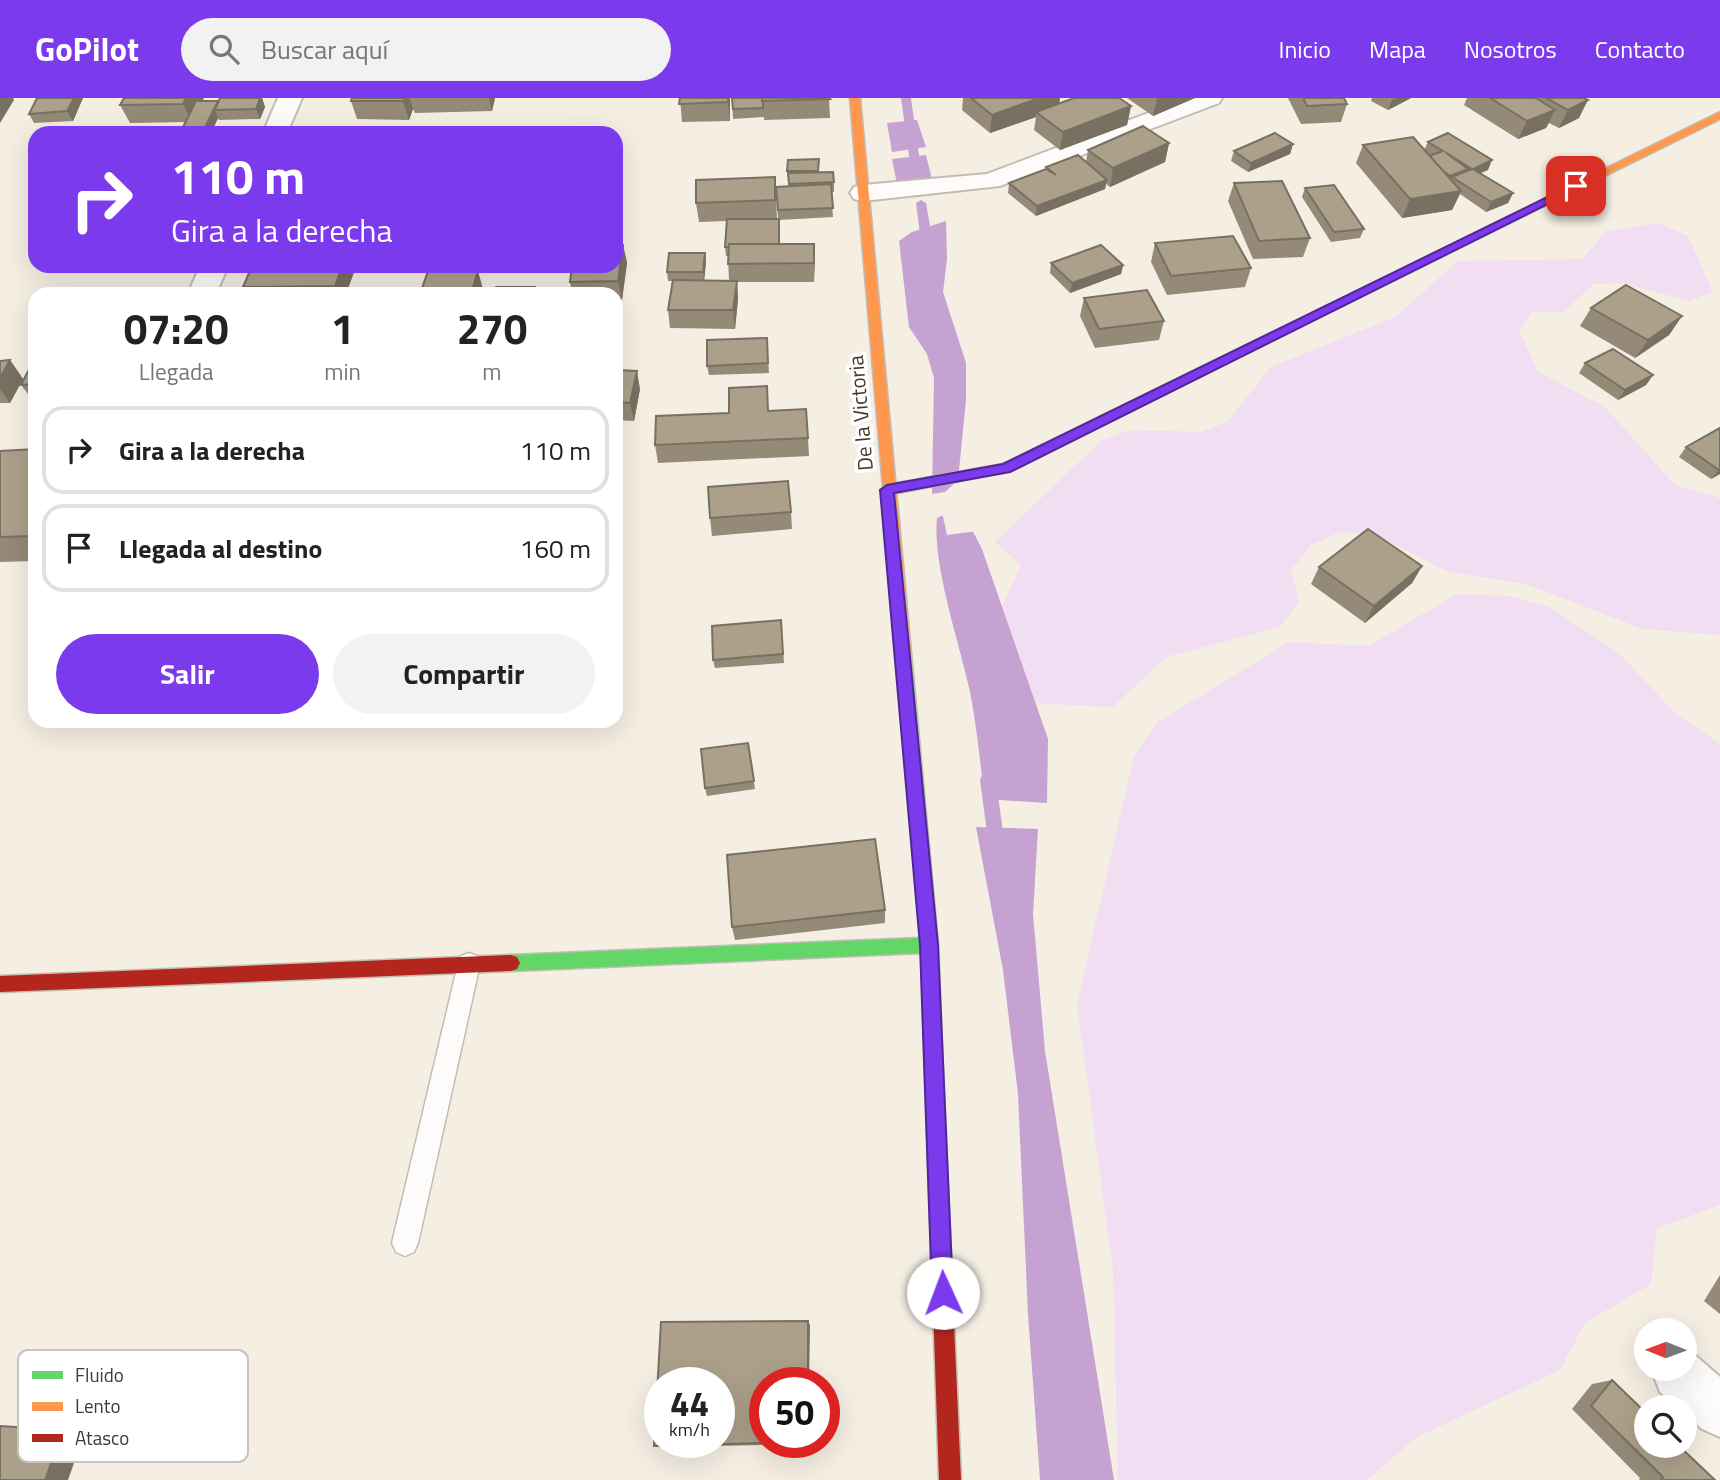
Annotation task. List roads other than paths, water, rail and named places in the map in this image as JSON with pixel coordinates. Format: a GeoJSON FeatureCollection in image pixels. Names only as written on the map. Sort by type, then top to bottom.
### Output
{"type":"FeatureCollection","features":[{"type":"Feature","properties":{"kind":"street"},"geometry":{"type":"LineString","coordinates":[[278,126],[290,98]]}},
{"type":"Feature","properties":{"kind":"street","name":"De la Victoria"},"geometry":{"type":"LineString","coordinates":[[855,98],[887,490],[929,945],[950,1480]]}},
{"type":"Feature","properties":{"kind":"street"},"geometry":{"type":"LineString","coordinates":[[863,193],[991,181],[1210,98]]}},
{"type":"Feature","properties":{"kind":"street"},"geometry":{"type":"LineString","coordinates":[[887,490],[1006,468],[1720,115]]}},
{"type":"Feature","properties":{"kind":"street"},"geometry":{"type":"LineString","coordinates":[[0,984],[929,945]]}},
{"type":"Feature","properties":{"kind":"street"},"geometry":{"type":"LineString","coordinates":[[1686,1381],[1720,1411]]}},
{"type":"Feature","properties":{"kind":"lane"},"geometry":{"type":"LineString","coordinates":[[405,1243],[469,964]]}},
{"type":"Feature","properties":{"kind":"waterway"},"geometry":{"type":"LineString","coordinates":[[906,98],[916,170]]}},
{"type":"Feature","properties":{"kind":"waterway"},"geometry":{"type":"LineString","coordinates":[[921,203],[928,249]]}},
{"type":"Feature","properties":{"kind":"waterway"},"geometry":{"type":"LineString","coordinates":[[988,780],[997,848]]}}]}
